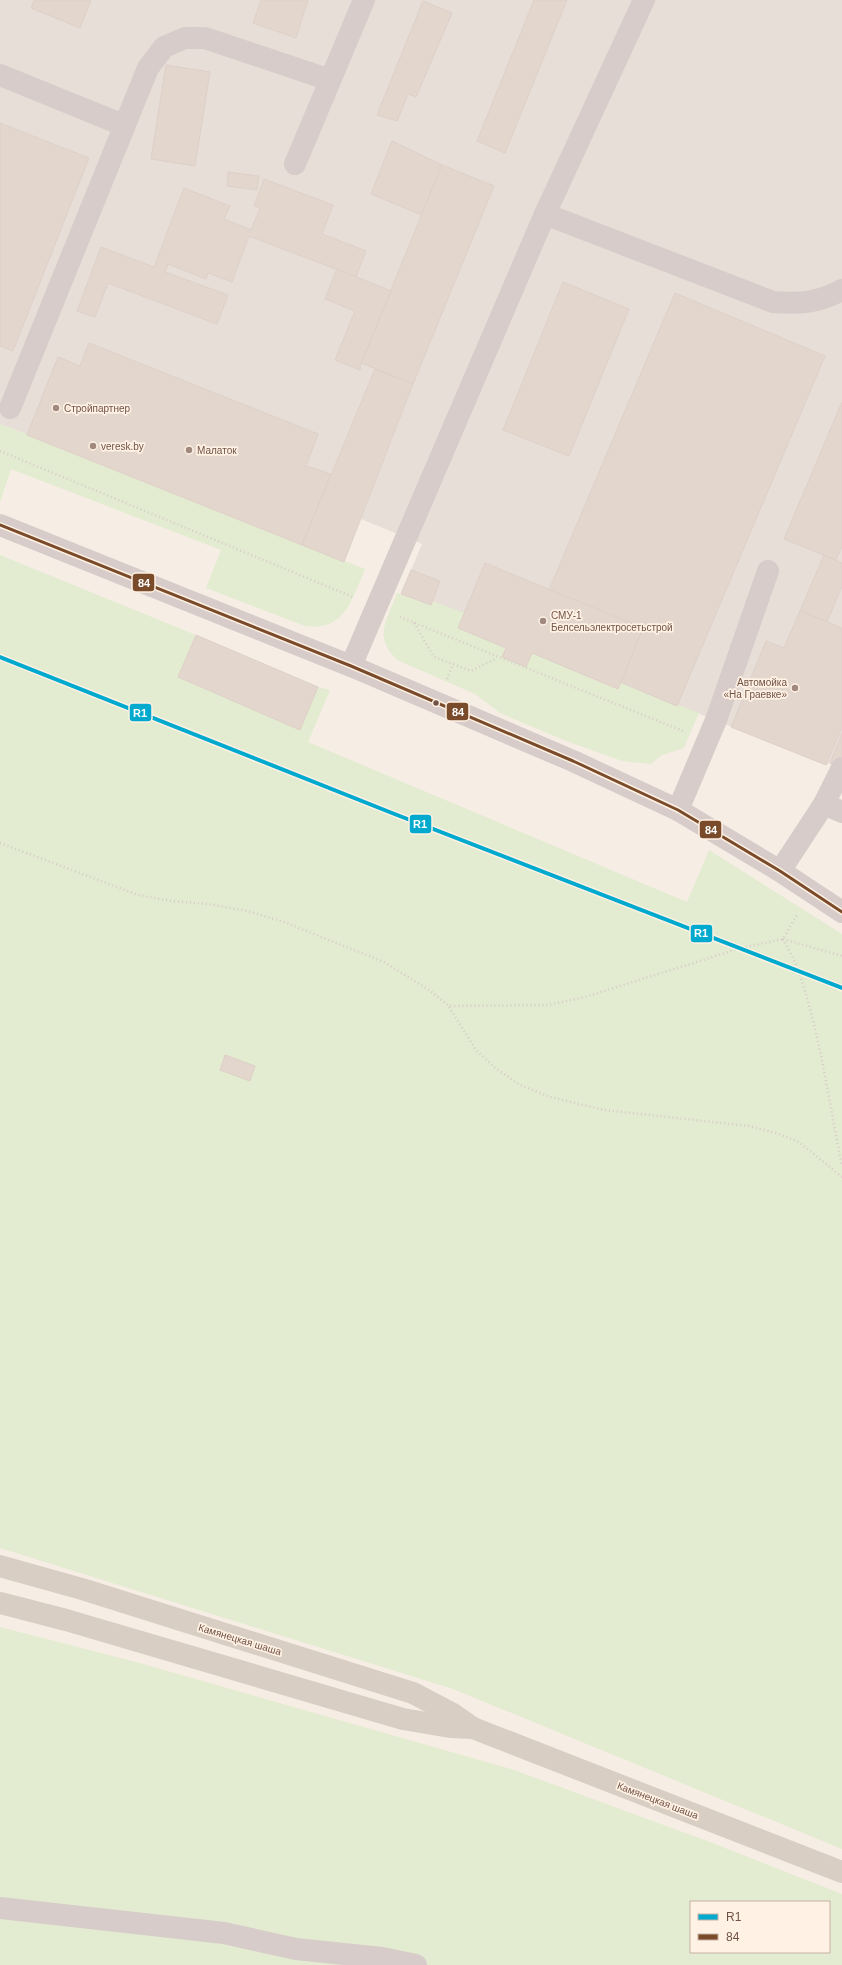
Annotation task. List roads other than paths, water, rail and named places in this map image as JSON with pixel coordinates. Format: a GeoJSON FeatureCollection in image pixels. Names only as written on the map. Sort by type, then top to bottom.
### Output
{"type":"FeatureCollection","features":[{"type":"Feature","properties":{"kind":"main road","name":"Камянецкая шаша"},"geometry":{"type":"LineString","coordinates":[[0,1566],[82,1589],[413,1694],[453,1714],[474,1728],[842,1872]]}},
{"type":"Feature","properties":{"kind":"main road","name":"Камянецкая шаша"},"geometry":{"type":"LineString","coordinates":[[0,1603],[66,1620],[403,1719],[450,1727],[474,1728]]}},
{"type":"Feature","properties":{"kind":"street"},"geometry":{"type":"LineString","coordinates":[[295,164],[364,0]]}},
{"type":"Feature","properties":{"kind":"street"},"geometry":{"type":"LineString","coordinates":[[351,666],[545,214],[644,0]]}},
{"type":"Feature","properties":{"kind":"street"},"geometry":{"type":"LineString","coordinates":[[10,408],[123,125],[148,68],[164,48],[185,38],[205,38],[330,80]]}},
{"type":"Feature","properties":{"kind":"street"},"geometry":{"type":"LineString","coordinates":[[0,75],[123,125]]}},
{"type":"Feature","properties":{"kind":"street"},"geometry":{"type":"LineString","coordinates":[[545,214],[773,302],[799,304],[828,298],[842,290]]}},
{"type":"Feature","properties":{"kind":"street"},"geometry":{"type":"LineString","coordinates":[[0,525],[351,666],[573,761],[678,810],[780,871],[842,912]]}},
{"type":"Feature","properties":{"kind":"street"},"geometry":{"type":"LineString","coordinates":[[678,810],[716,720],[768,571]]}},
{"type":"Feature","properties":{"kind":"street"},"geometry":{"type":"LineString","coordinates":[[780,871],[833,808],[842,768]]}},
{"type":"Feature","properties":{"kind":"street"},"geometry":{"type":"LineString","coordinates":[[0,1908],[224,1932],[296,1949],[382,1958],[416,1965]]}},
{"type":"Feature","properties":{"kind":"place","name":"Стройпартнер"},"geometry":{"type":"Point","coordinates":[56,408]}},
{"type":"Feature","properties":{"kind":"place","name":"veresk.by"},"geometry":{"type":"Point","coordinates":[93,446]}},
{"type":"Feature","properties":{"kind":"place","name":"Малаток"},"geometry":{"type":"Point","coordinates":[189,450]}},
{"type":"Feature","properties":{"kind":"place","name":"СМУ-1 Белсельэлектросетьстрой"},"geometry":{"type":"Point","coordinates":[543,621]}},
{"type":"Feature","properties":{"kind":"place","name":"Автомойка «На Граевке»"},"geometry":{"type":"Point","coordinates":[795,688]}}]}
